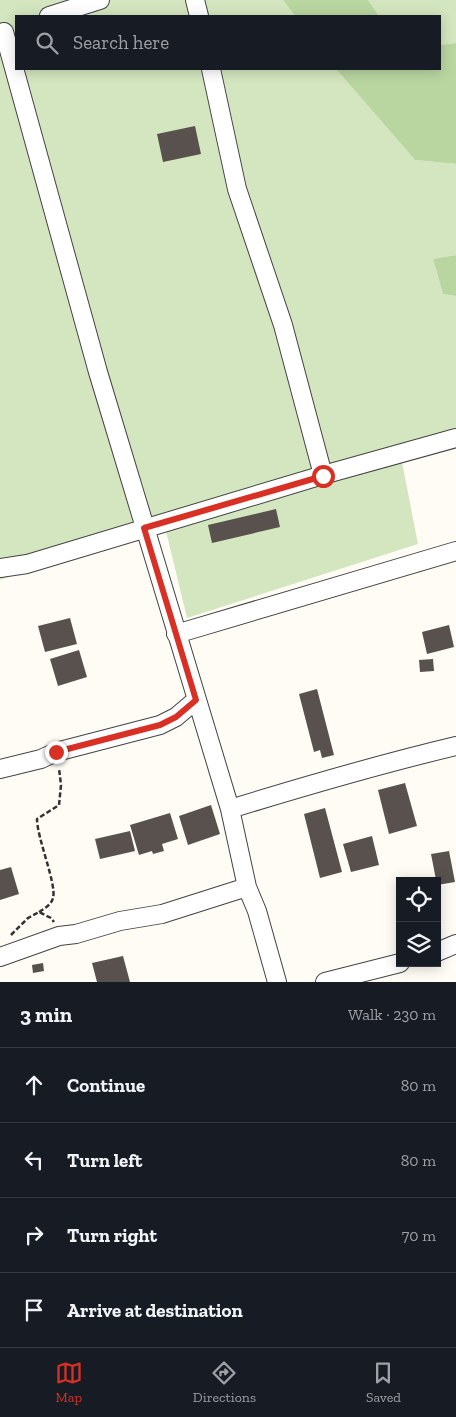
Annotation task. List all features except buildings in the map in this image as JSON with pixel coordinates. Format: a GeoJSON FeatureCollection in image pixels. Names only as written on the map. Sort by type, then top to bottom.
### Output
{"type":"FeatureCollection","features":[{"type":"Feature","properties":{"kind":"street"},"geometry":{"type":"LineString","coordinates":[[52,15],[100,0]]}},
{"type":"Feature","properties":{"kind":"street"},"geometry":{"type":"LineString","coordinates":[[195,0],[199,15]]}},
{"type":"Feature","properties":{"kind":"street"},"geometry":{"type":"LineString","coordinates":[[7,31],[15,61]]}},
{"type":"Feature","properties":{"kind":"street"},"geometry":{"type":"LineString","coordinates":[[17,70],[98,372],[230,809],[247,887],[257,911],[277,982]]}},
{"type":"Feature","properties":{"kind":"street"},"geometry":{"type":"LineString","coordinates":[[211,70],[237,189],[283,325],[323,476]]}},
{"type":"Feature","properties":{"kind":"street"},"geometry":{"type":"LineString","coordinates":[[0,568],[27,564],[144,528],[456,438]]}},
{"type":"Feature","properties":{"kind":"street"},"geometry":{"type":"LineString","coordinates":[[176,634],[456,551]]}},
{"type":"Feature","properties":{"kind":"street"},"geometry":{"type":"LineString","coordinates":[[0,769],[41,759],[56,752],[160,725],[176,717],[196,700]]}},
{"type":"Feature","properties":{"kind":"street"},"geometry":{"type":"LineString","coordinates":[[230,809],[355,771],[456,746]]}},
{"type":"Feature","properties":{"kind":"street"},"geometry":{"type":"LineString","coordinates":[[0,957],[59,936],[76,934],[120,921],[162,914],[247,887]]}},
{"type":"Feature","properties":{"kind":"street"},"geometry":{"type":"LineString","coordinates":[[441,950],[456,944]]}},
{"type":"Feature","properties":{"kind":"street"},"geometry":{"type":"LineString","coordinates":[[326,982],[355,978],[396,964]]}},
{"type":"Feature","properties":{"kind":"path"},"geometry":{"type":"LineString","coordinates":[[39,912],[48,906],[53,898],[54,890],[44,855],[37,819],[58,805],[61,785],[56,752]]}},
{"type":"Feature","properties":{"kind":"green space"},"geometry":{"type":"Polygon","coordinates":[[[0,0],[283,0],[294,15],[15,15],[15,70],[337,70],[415,160],[456,164],[456,255],[433,259],[443,294],[456,296],[456,445],[402,462],[418,544],[187,618],[164,523],[0,580],[0,0]]]}},
{"type":"Feature","properties":{"kind":"green space"},"geometry":{"type":"Polygon","coordinates":[[[283,0],[368,0],[378,15],[294,15],[283,0]]]}},
{"type":"Feature","properties":{"kind":"green space"},"geometry":{"type":"Polygon","coordinates":[[[368,0],[456,0],[456,43],[441,45],[441,15],[378,15],[368,0]]]}},
{"type":"Feature","properties":{"kind":"green space"},"geometry":{"type":"Polygon","coordinates":[[[456,43],[456,164],[415,160],[337,70],[441,70],[441,45],[456,43]]]}},
{"type":"Feature","properties":{"kind":"green space"},"geometry":{"type":"Polygon","coordinates":[[[456,255],[456,296],[443,294],[433,259],[456,255]]]}},
{"type":"Feature","properties":{"kind":"route"},"geometry":{"type":"LineString","coordinates":[[56,752],[160,725],[176,717],[196,700],[144,528],[323,476]]}}]}
